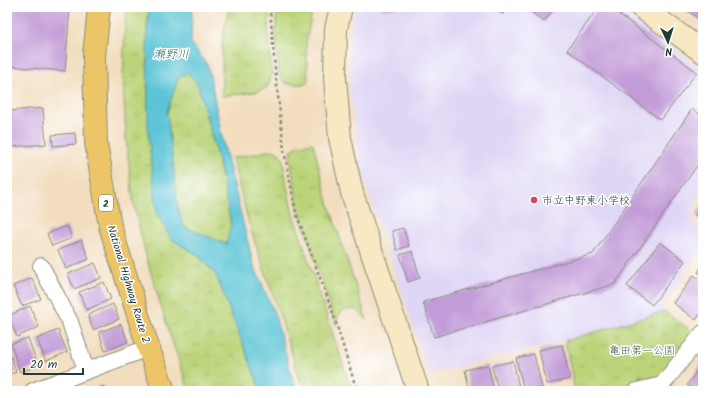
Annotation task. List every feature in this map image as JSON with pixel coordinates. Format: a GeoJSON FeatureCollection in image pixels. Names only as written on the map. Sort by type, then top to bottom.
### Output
{"type":"FeatureCollection","features":[{"type":"Feature","properties":{"kind":"highway","name":"National Highway Route 2"},"geometry":{"type":"LineString","coordinates":[[99,7],[94,56],[96,143],[110,226],[148,347],[164,391]]}},
{"type":"Feature","properties":{"kind":"street"},"geometry":{"type":"LineString","coordinates":[[341,7],[336,29],[335,78],[340,138],[352,193],[418,391]]}},
{"type":"Feature","properties":{"kind":"street"},"geometry":{"type":"LineString","coordinates":[[650,9],[703,52]]}},
{"type":"Feature","properties":{"kind":"street"},"geometry":{"type":"LineString","coordinates":[[41,266],[70,322],[86,371]]}},
{"type":"Feature","properties":{"kind":"street"},"geometry":{"type":"LineString","coordinates":[[637,391],[662,385],[703,333]]}},
{"type":"Feature","properties":{"kind":"street"},"geometry":{"type":"LineString","coordinates":[[33,391],[148,347]]}},
{"type":"Feature","properties":{"kind":"path"},"geometry":{"type":"LineString","coordinates":[[271,7],[275,69],[284,150],[296,213],[332,310],[357,391]]}},
{"type":"Feature","properties":{"kind":"shaded area","name":"市立中野東小学校"},"geometry":{"type":"Polygon","coordinates":[[[355,7],[619,7],[703,70],[703,181],[691,218],[703,238],[703,246],[662,307],[665,311],[565,341],[429,374],[362,173],[350,96],[350,33],[355,7]]]}},
{"type":"Feature","properties":{"kind":"green space"},"geometry":{"type":"Polygon","coordinates":[[[128,7],[149,7],[147,30],[171,239],[197,255],[216,275],[261,391],[189,391],[147,260],[133,201],[126,139],[123,79],[125,23],[128,7]]]}},
{"type":"Feature","properties":{"kind":"green space"},"geometry":{"type":"Polygon","coordinates":[[[229,7],[270,7],[268,30],[272,75],[266,88],[256,92],[222,96],[222,41],[229,7]]]}},
{"type":"Feature","properties":{"kind":"green space"},"geometry":{"type":"Polygon","coordinates":[[[277,7],[313,7],[306,43],[308,81],[303,84],[289,84],[283,81],[279,75],[276,31],[277,7]]]}},
{"type":"Feature","properties":{"kind":"green space"},"geometry":{"type":"Polygon","coordinates":[[[187,71],[198,84],[221,172],[231,226],[226,244],[184,227],[178,210],[167,112],[178,78],[187,71]]]}},
{"type":"Feature","properties":{"kind":"green space"},"geometry":{"type":"Polygon","coordinates":[[[313,143],[327,199],[367,320],[359,312],[351,309],[345,310],[339,315],[336,325],[298,207],[290,157],[291,151],[299,145],[313,143]]]}},
{"type":"Feature","properties":{"kind":"green space"},"geometry":{"type":"Polygon","coordinates":[[[273,150],[279,153],[283,159],[292,211],[352,391],[311,391],[300,380],[250,228],[232,158],[273,150]]]}},
{"type":"Feature","properties":{"kind":"green space","name":"亀田第一公園"},"geometry":{"type":"Polygon","coordinates":[[[665,311],[694,333],[664,375],[655,379],[598,391],[575,391],[565,341],[665,311]]]}},
{"type":"Feature","properties":{"kind":"water","name":"瀬野川"},"geometry":{"type":"Polygon","coordinates":[[[149,7],[192,7],[191,43],[208,66],[222,137],[253,263],[274,312],[294,384],[302,391],[261,391],[216,275],[197,254],[171,239],[157,214],[148,132],[147,30],[149,7]],[[187,72],[178,78],[167,112],[178,210],[184,227],[226,244],[231,226],[221,172],[198,84],[187,72]]]}},
{"type":"Feature","properties":{"kind":"building"},"geometry":{"type":"Polygon","coordinates":[[[7,7],[70,7],[65,71],[7,66],[7,7]]]}},
{"type":"Feature","properties":{"kind":"building"},"geometry":{"type":"Polygon","coordinates":[[[382,7],[396,7],[396,8],[382,10],[382,7]]]}},
{"type":"Feature","properties":{"kind":"building"},"geometry":{"type":"Polygon","coordinates":[[[494,7],[509,7],[503,14],[494,7]]]}},
{"type":"Feature","properties":{"kind":"building"},"geometry":{"type":"Polygon","coordinates":[[[525,7],[555,7],[544,22],[525,7]]]}},
{"type":"Feature","properties":{"kind":"building"},"geometry":{"type":"Polygon","coordinates":[[[599,7],[609,7],[697,72],[661,120],[567,50],[599,7]]]}},
{"type":"Feature","properties":{"kind":"building"},"geometry":{"type":"Polygon","coordinates":[[[682,7],[703,7],[703,22],[682,7]]]}},
{"type":"Feature","properties":{"kind":"building"},"geometry":{"type":"Polygon","coordinates":[[[43,108],[46,144],[11,147],[8,111],[43,108]]]}},
{"type":"Feature","properties":{"kind":"building"},"geometry":{"type":"Polygon","coordinates":[[[692,109],[703,117],[703,157],[615,284],[434,337],[423,302],[593,254],[692,109]]]}},
{"type":"Feature","properties":{"kind":"building"},"geometry":{"type":"Polygon","coordinates":[[[75,133],[76,144],[53,146],[52,135],[75,133]]]}},
{"type":"Feature","properties":{"kind":"building"},"geometry":{"type":"Polygon","coordinates":[[[703,204],[703,221],[695,215],[703,204]]]}},
{"type":"Feature","properties":{"kind":"building"},"geometry":{"type":"Polygon","coordinates":[[[67,226],[72,238],[52,246],[47,234],[67,226]]]}},
{"type":"Feature","properties":{"kind":"building"},"geometry":{"type":"Polygon","coordinates":[[[403,228],[409,246],[397,250],[392,231],[403,228]]]}},
{"type":"Feature","properties":{"kind":"building"},"geometry":{"type":"Polygon","coordinates":[[[81,240],[89,259],[66,269],[58,250],[81,240]]]}},
{"type":"Feature","properties":{"kind":"building"},"geometry":{"type":"Polygon","coordinates":[[[660,242],[685,261],[652,305],[627,286],[660,242]]]}},
{"type":"Feature","properties":{"kind":"building"},"geometry":{"type":"Polygon","coordinates":[[[412,251],[420,278],[408,282],[400,255],[412,251]]]}},
{"type":"Feature","properties":{"kind":"building"},"geometry":{"type":"Polygon","coordinates":[[[95,263],[101,278],[74,289],[68,274],[95,263]]]}},
{"type":"Feature","properties":{"kind":"building"},"geometry":{"type":"Polygon","coordinates":[[[703,265],[703,276],[698,272],[703,265]]]}},
{"type":"Feature","properties":{"kind":"building"},"geometry":{"type":"Polygon","coordinates":[[[694,275],[703,282],[703,310],[696,320],[673,303],[694,275]]]}},
{"type":"Feature","properties":{"kind":"building"},"geometry":{"type":"Polygon","coordinates":[[[32,278],[41,299],[22,306],[13,286],[32,278]]]}},
{"type":"Feature","properties":{"kind":"building"},"geometry":{"type":"Polygon","coordinates":[[[104,282],[111,299],[86,310],[79,292],[104,282]]]}},
{"type":"Feature","properties":{"kind":"building"},"geometry":{"type":"Polygon","coordinates":[[[113,304],[119,319],[93,330],[88,315],[113,304]]]}},
{"type":"Feature","properties":{"kind":"building"},"geometry":{"type":"Polygon","coordinates":[[[30,306],[39,327],[17,337],[8,316],[30,306]]]}},
{"type":"Feature","properties":{"kind":"building"},"geometry":{"type":"Polygon","coordinates":[[[121,324],[128,342],[105,351],[99,332],[121,324]]]}},
{"type":"Feature","properties":{"kind":"building"},"geometry":{"type":"Polygon","coordinates":[[[58,330],[67,352],[46,361],[37,339],[58,330]]]}},
{"type":"Feature","properties":{"kind":"building"},"geometry":{"type":"Polygon","coordinates":[[[28,338],[38,366],[20,372],[11,344],[28,338]]]}},
{"type":"Feature","properties":{"kind":"building"},"geometry":{"type":"Polygon","coordinates":[[[562,345],[570,379],[547,384],[539,350],[562,345]]]}},
{"type":"Feature","properties":{"kind":"building"},"geometry":{"type":"Polygon","coordinates":[[[8,348],[16,372],[7,375],[7,349],[8,348]]]}},
{"type":"Feature","properties":{"kind":"building"},"geometry":{"type":"Polygon","coordinates":[[[534,354],[542,388],[524,391],[516,358],[534,354]]]}},
{"type":"Feature","properties":{"kind":"building"},"geometry":{"type":"Polygon","coordinates":[[[513,361],[520,391],[498,391],[492,366],[513,361]]]}},
{"type":"Feature","properties":{"kind":"building"},"geometry":{"type":"Polygon","coordinates":[[[488,365],[494,391],[470,391],[465,370],[488,365]]]}},
{"type":"Feature","properties":{"kind":"building"},"geometry":{"type":"Polygon","coordinates":[[[700,366],[703,368],[703,391],[695,391],[687,385],[700,366]]]}},
{"type":"Feature","properties":{"kind":"building"},"geometry":{"type":"Polygon","coordinates":[[[103,386],[105,391],[91,391],[103,386]]]}},
{"type":"Feature","properties":{"kind":"place","name":"市立中野東小学校"},"geometry":{"type":"Point","coordinates":[534,200]}}]}
